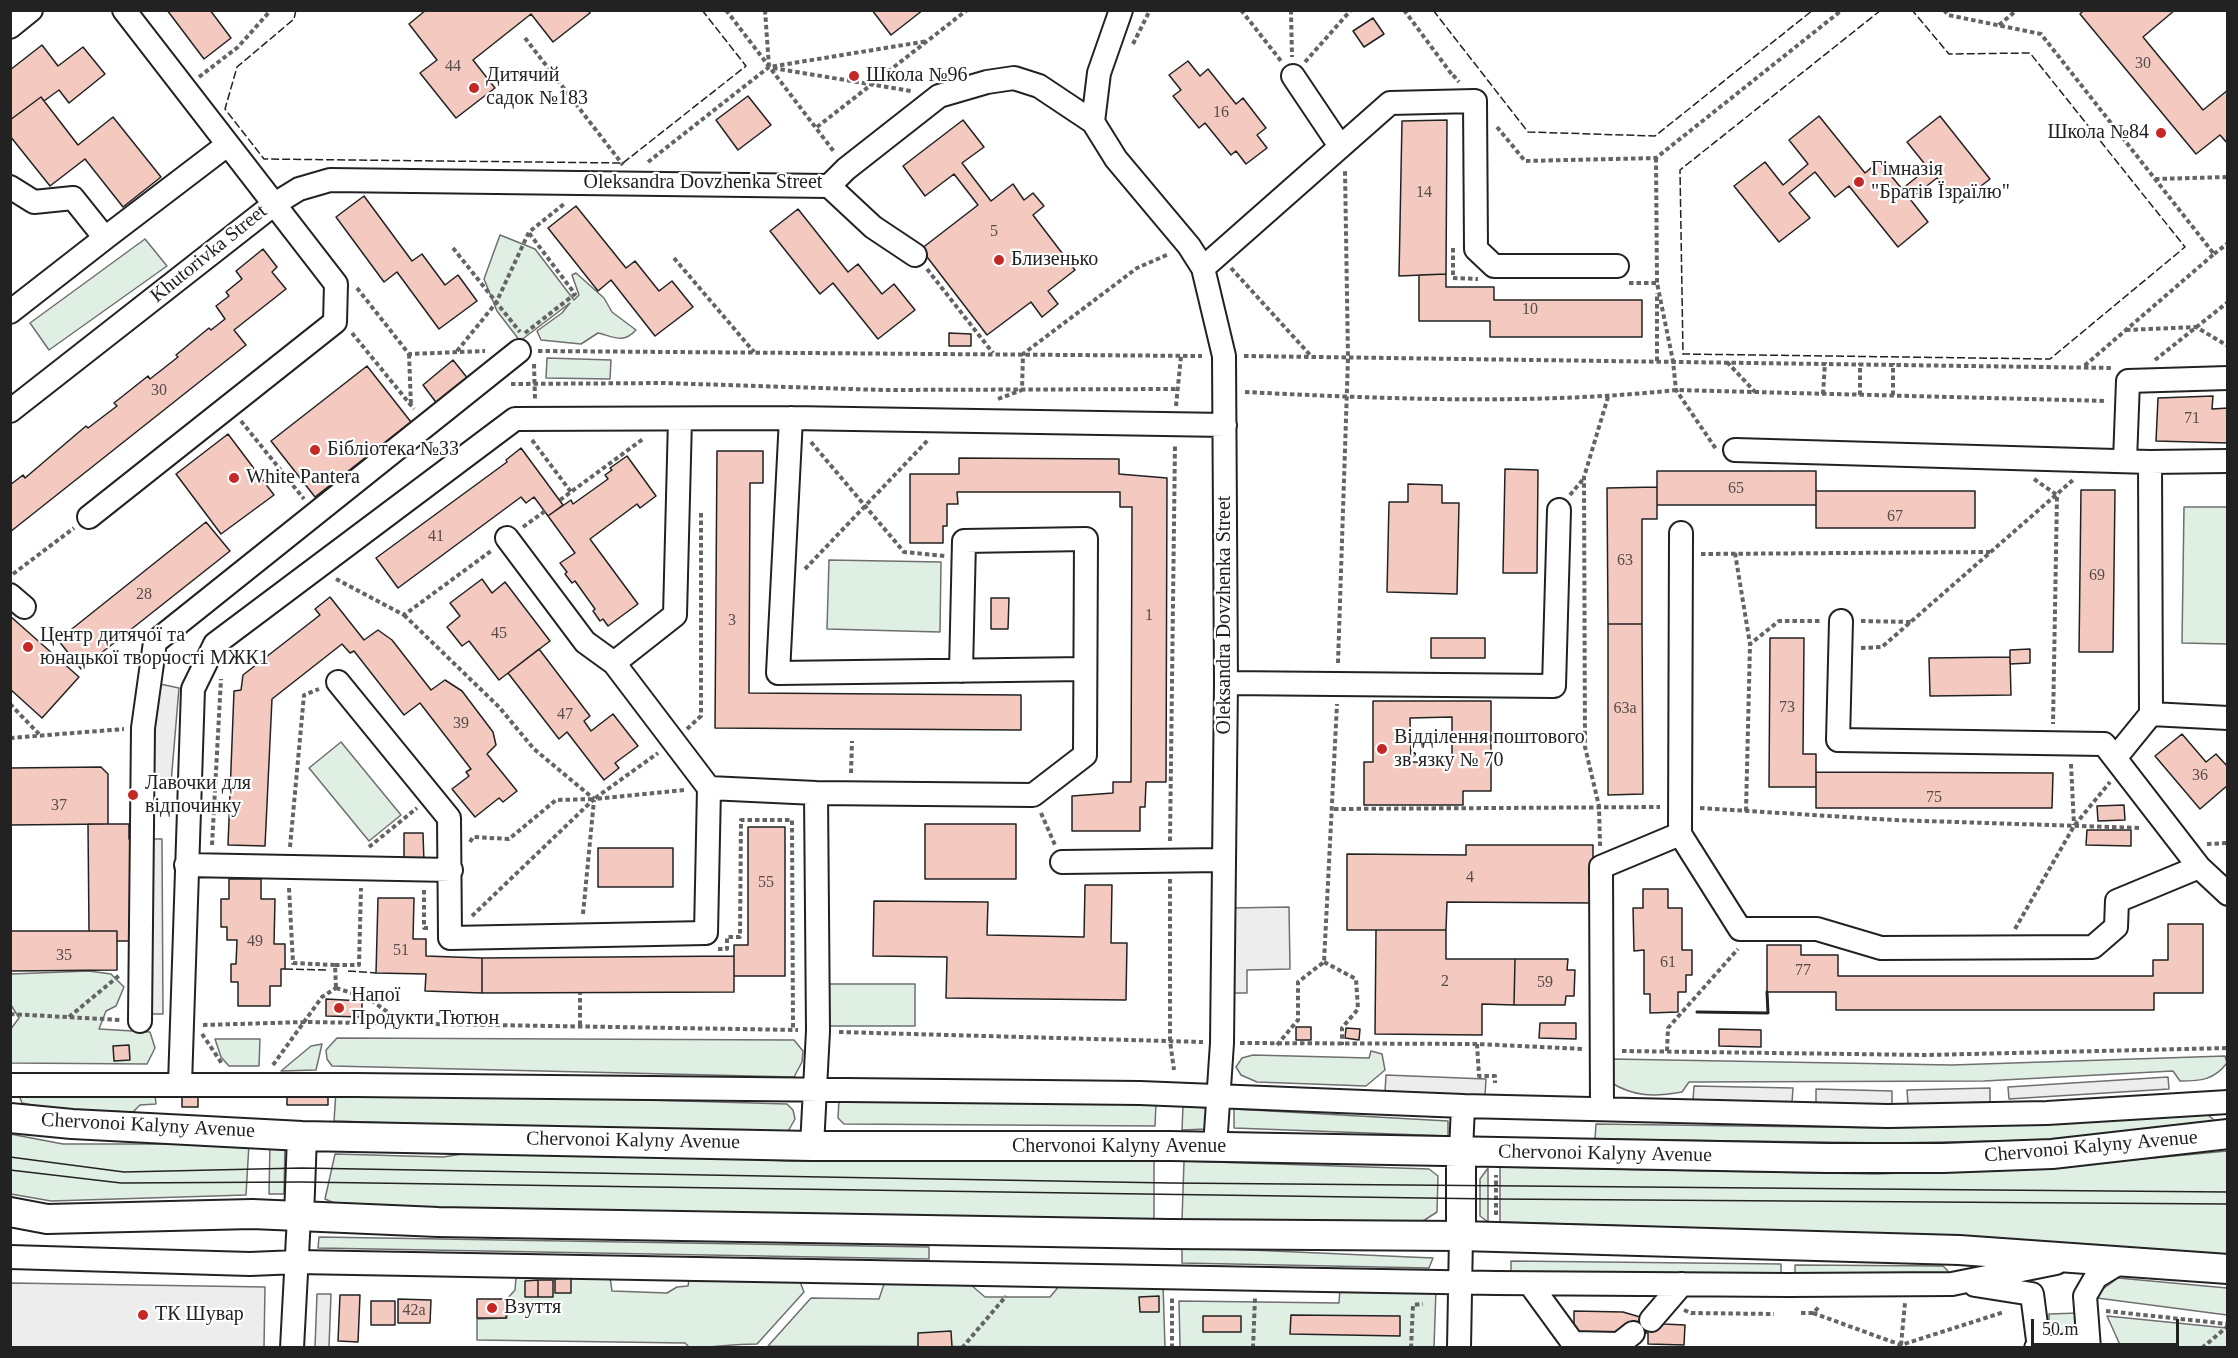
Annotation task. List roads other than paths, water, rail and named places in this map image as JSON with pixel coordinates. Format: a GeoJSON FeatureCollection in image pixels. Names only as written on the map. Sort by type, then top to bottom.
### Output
{"type":"FeatureCollection","features":[{"type":"Feature","properties":{"kind":"main road","name":"Chervonoi Kalyny Avenue"},"geometry":{"type":"LineString","coordinates":[[10,1118],[72,1124],[303,1136],[812,1146],[1215,1147],[1943,1158],[2052,1154],[2228,1134]]}},
{"type":"Feature","properties":{"kind":"main road"},"geometry":{"type":"LineString","coordinates":[[299,1217],[303,1136]]}},
{"type":"Feature","properties":{"kind":"main road"},"geometry":{"type":"LineString","coordinates":[[1461,1151],[1461,1236]]}},
{"type":"Feature","properties":{"kind":"main road"},"geometry":{"type":"LineString","coordinates":[[10,1212],[47,1218],[252,1214],[438,1222],[1169,1234],[1461,1236],[1959,1250],[2087,1257],[2228,1269]]}},
{"type":"Feature","properties":{"kind":"street"},"geometry":{"type":"LineString","coordinates":[[10,27],[31,10]]}},
{"type":"Feature","properties":{"kind":"street","name":"Khutorivka Street"},"geometry":{"type":"LineString","coordinates":[[10,411],[273,205],[124,10]]}},
{"type":"Feature","properties":{"kind":"street"},"geometry":{"type":"LineString","coordinates":[[1093,122],[1099,74],[1121,10]]}},
{"type":"Feature","properties":{"kind":"street"},"geometry":{"type":"LineString","coordinates":[[1293,76],[1340,146]]}},
{"type":"Feature","properties":{"kind":"street","name":"Oleksandra Dovzhenka Street"},"geometry":{"type":"LineString","coordinates":[[273,205],[299,189],[330,180],[830,186],[846,169],[939,96],[987,82],[1014,78],[1038,86],[1093,122],[1116,159],[1189,246],[1210,261],[1224,356],[1226,683],[1222,1042],[1215,1147]]}},
{"type":"Feature","properties":{"kind":"street"},"geometry":{"type":"LineString","coordinates":[[1210,261],[1390,103],[1464,101],[1476,249],[1494,266],[1617,266]]}},
{"type":"Feature","properties":{"kind":"street"},"geometry":{"type":"LineString","coordinates":[[10,312],[227,145]]}},
{"type":"Feature","properties":{"kind":"street"},"geometry":{"type":"LineString","coordinates":[[830,186],[873,227],[915,255]]}},
{"type":"Feature","properties":{"kind":"street"},"geometry":{"type":"LineString","coordinates":[[10,188],[34,202],[73,198],[105,238]]}},
{"type":"Feature","properties":{"kind":"street"},"geometry":{"type":"LineString","coordinates":[[89,517],[335,322],[336,284],[273,205]]}},
{"type":"Feature","properties":{"kind":"street"},"geometry":{"type":"LineString","coordinates":[[140,1021],[143,728],[154,642],[525,346]]}},
{"type":"Feature","properties":{"kind":"street"},"geometry":{"type":"LineString","coordinates":[[2125,461],[2128,381],[2228,378]]}},
{"type":"Feature","properties":{"kind":"street"},"geometry":{"type":"LineString","coordinates":[[614,663],[675,615],[680,418]]}},
{"type":"Feature","properties":{"kind":"street"},"geometry":{"type":"LineString","coordinates":[[791,418],[778,674],[1085,669]]}},
{"type":"Feature","properties":{"kind":"street"},"geometry":{"type":"LineString","coordinates":[[180,1084],[193,689],[215,644],[515,419],[791,418],[1225,425]]}},
{"type":"Feature","properties":{"kind":"street"},"geometry":{"type":"LineString","coordinates":[[1735,450],[2150,462],[2228,461]]}},
{"type":"Feature","properties":{"kind":"street"},"geometry":{"type":"LineString","coordinates":[[2120,762],[2151,714],[2150,462]]}},
{"type":"Feature","properties":{"kind":"street"},"geometry":{"type":"LineString","coordinates":[[1226,683],[1554,687],[1559,510]]}},
{"type":"Feature","properties":{"kind":"street"},"geometry":{"type":"LineString","coordinates":[[338,682],[449,818],[450,938],[706,933],[709,788],[614,663],[585,642],[507,538]]}},
{"type":"Feature","properties":{"kind":"street"},"geometry":{"type":"LineString","coordinates":[[709,788],[851,794],[1034,795],[1085,755],[1086,539],[964,542],[961,671]]}},
{"type":"Feature","properties":{"kind":"street"},"geometry":{"type":"LineString","coordinates":[[1681,544],[1680,834],[1740,929],[1817,929],[1881,948],[2093,947],[2116,927],[2117,901],[2199,867]]}},
{"type":"Feature","properties":{"kind":"street"},"geometry":{"type":"LineString","coordinates":[[1842,621],[1838,740],[2067,735],[2104,744],[2199,867],[2228,894]]}},
{"type":"Feature","properties":{"kind":"street"},"geometry":{"type":"LineString","coordinates":[[2151,714],[2228,718]]}},
{"type":"Feature","properties":{"kind":"street"},"geometry":{"type":"LineString","coordinates":[[812,1146],[818,1031],[816,793]]}},
{"type":"Feature","properties":{"kind":"street"},"geometry":{"type":"LineString","coordinates":[[1602,1109],[1601,867],[1680,834]]}},
{"type":"Feature","properties":{"kind":"street"},"geometry":{"type":"LineString","coordinates":[[1062,862],[1223,860]]}},
{"type":"Feature","properties":{"kind":"street"},"geometry":{"type":"LineString","coordinates":[[186,865],[451,870]]}},
{"type":"Feature","properties":{"kind":"street"},"geometry":{"type":"LineString","coordinates":[[10,1085],[180,1084],[1140,1093],[1463,1106],[1888,1116],[2047,1113],[2228,1102]]}},
{"type":"Feature","properties":{"kind":"street"},"geometry":{"type":"LineString","coordinates":[[1461,1151],[1463,1106]]}},
{"type":"Feature","properties":{"kind":"street"},"geometry":{"type":"LineString","coordinates":[[292,1347],[299,1217]]}},
{"type":"Feature","properties":{"kind":"street"},"geometry":{"type":"LineString","coordinates":[[1460,1347],[1461,1236]]}},
{"type":"Feature","properties":{"kind":"street"},"geometry":{"type":"LineString","coordinates":[[10,1257],[250,1264],[297,1262],[1530,1284],[1959,1282],[2032,1294],[2038,1347],[2089,1346],[2085,1296],[2096,1277],[2124,1260]]}},
{"type":"Feature","properties":{"kind":"street"},"geometry":{"type":"LineString","coordinates":[[1959,1282],[2087,1257]]}},
{"type":"Feature","properties":{"kind":"street"},"geometry":{"type":"LineString","coordinates":[[1530,1284],[1573,1343],[1619,1344],[1642,1327],[1682,1284]]}},
{"type":"Feature","properties":{"kind":"tram line"},"geometry":{"type":"LineString","coordinates":[[10,1157],[124,1172],[301,1168],[1170,1183],[2228,1192]]}},
{"type":"Feature","properties":{"kind":"tram line"},"geometry":{"type":"LineString","coordinates":[[10,1170],[121,1183],[300,1182],[1495,1199],[2228,1204]]}},
{"type":"Feature","properties":{"kind":"place","name":"Школа №96"},"geometry":{"type":"Point","coordinates":[854,76]}},
{"type":"Feature","properties":{"kind":"place","name":"Дитячий садок №183"},"geometry":{"type":"Point","coordinates":[474,88]}},
{"type":"Feature","properties":{"kind":"place","name":"Школа №84"},"geometry":{"type":"Point","coordinates":[2161,133]}},
{"type":"Feature","properties":{"kind":"place","name":"Гімназія \"Братів Їзраїлю\""},"geometry":{"type":"Point","coordinates":[1859,182]}},
{"type":"Feature","properties":{"kind":"place","name":"Близенько"},"geometry":{"type":"Point","coordinates":[999,260]}},
{"type":"Feature","properties":{"kind":"place","name":"Бібліотека №33"},"geometry":{"type":"Point","coordinates":[315,450]}},
{"type":"Feature","properties":{"kind":"place","name":"White Pantera"},"geometry":{"type":"Point","coordinates":[234,478]}},
{"type":"Feature","properties":{"kind":"place","name":"Центр дитячої та юнацької творчості МЖК1"},"geometry":{"type":"Point","coordinates":[28,647]}},
{"type":"Feature","properties":{"kind":"place","name":"Відділення поштового зв’язку № 70"},"geometry":{"type":"Point","coordinates":[1382,749]}},
{"type":"Feature","properties":{"kind":"place","name":"Лавочки для відпочинку"},"geometry":{"type":"Point","coordinates":[133,795]}},
{"type":"Feature","properties":{"kind":"place","name":"Напої Продукти Тютюн"},"geometry":{"type":"Point","coordinates":[339,1008]}},
{"type":"Feature","properties":{"kind":"place","name":"Взуття"},"geometry":{"type":"Point","coordinates":[492,1308]}},
{"type":"Feature","properties":{"kind":"place","name":"ТК Шувар"},"geometry":{"type":"Point","coordinates":[143,1315]}}]}
